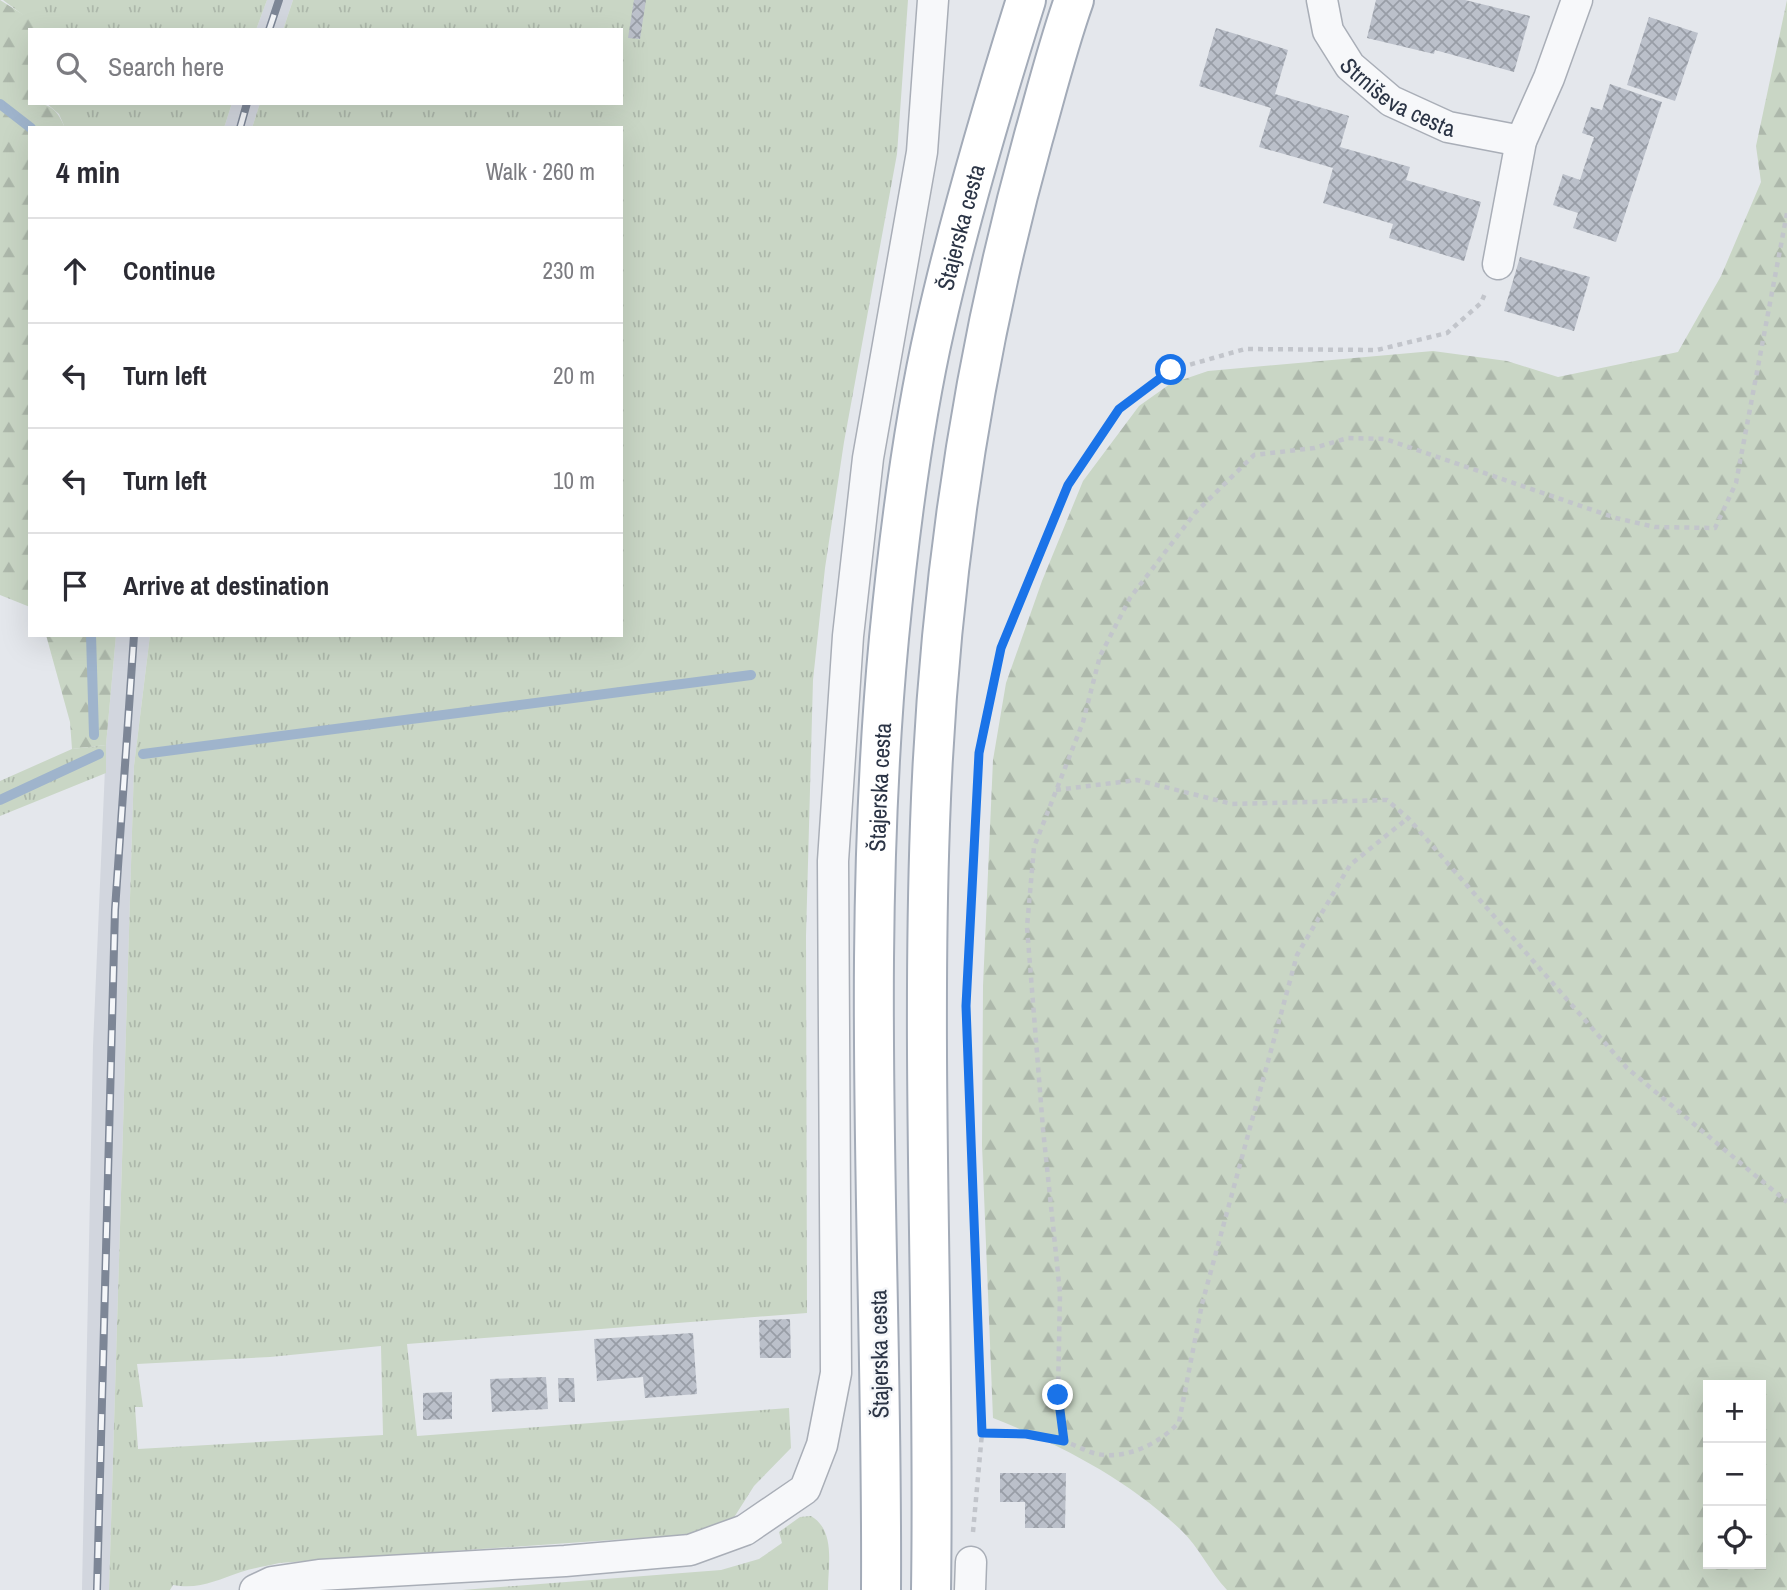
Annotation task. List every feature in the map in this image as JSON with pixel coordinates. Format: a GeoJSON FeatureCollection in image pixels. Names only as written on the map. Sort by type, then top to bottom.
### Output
{"type":"FeatureCollection","features":[{"type":"Feature","properties":{"kind":"main road","name":"Štajerska cesta"},"geometry":{"type":"LineString","coordinates":[[881,1590],[873,980],[877,817],[889,638],[910,472],[934,331],[977,158],[1026,0]]}},
{"type":"Feature","properties":{"kind":"main road","name":"Štajerska cesta"},"geometry":{"type":"LineString","coordinates":[[931,1590],[926,1099],[929,863],[945,593],[973,391],[981,352],[1010,223],[1074,0]]}},
{"type":"Feature","properties":{"kind":"street"},"geometry":{"type":"LineString","coordinates":[[255,1590],[272,1582],[319,1575],[565,1561],[690,1550],[745,1530],[805,1489],[822,1445],[836,1373],[833,861],[848,636],[868,458],[922,152],[933,0]]}},
{"type":"Feature","properties":{"kind":"street","name":"Strniševa cesta"},"geometry":{"type":"LineString","coordinates":[[1322,0],[1328,31],[1350,66],[1391,101],[1448,127],[1521,141]]}},
{"type":"Feature","properties":{"kind":"street"},"geometry":{"type":"LineString","coordinates":[[1497,264],[1521,141],[1549,78],[1577,0]]}},
{"type":"Feature","properties":{"kind":"path"},"geometry":{"type":"LineString","coordinates":[[1064,1441],[1058,1395],[1060,1293],[1027,927],[1034,847],[1083,722],[1100,656],[1130,598],[1195,513],[1254,455],[1314,448],[1348,438],[1385,439],[1616,518],[1655,527],[1714,528],[1736,483],[1787,213]]}},
{"type":"Feature","properties":{"kind":"path"},"geometry":{"type":"LineString","coordinates":[[971,1576],[982,1433],[966,1006],[979,753],[1001,648],[1068,485],[1119,409],[1171,370],[1245,349],[1377,350],[1447,333],[1481,303],[1497,264]]}},
{"type":"Feature","properties":{"kind":"path"},"geometry":{"type":"LineString","coordinates":[[1056,790],[1137,780],[1232,804],[1387,800],[1408,818],[1627,1068],[1787,1202]]}},
{"type":"Feature","properties":{"kind":"path"},"geometry":{"type":"LineString","coordinates":[[982,1433],[1026,1434],[1064,1441],[1100,1454],[1133,1452],[1167,1436],[1179,1422],[1202,1304],[1297,955],[1350,864],[1408,818]]}},
{"type":"Feature","properties":{"kind":"shaded area"},"geometry":{"type":"Polygon","coordinates":[[[267,0],[293,0],[284,28],[257,28],[267,0]]]}},
{"type":"Feature","properties":{"kind":"shaded area"},"geometry":{"type":"Polygon","coordinates":[[[231,105],[259,105],[253,126],[225,126],[231,105]]]}},
{"type":"Feature","properties":{"kind":"shaded area"},"geometry":{"type":"Polygon","coordinates":[[[116,637],[150,637],[134,766],[109,1590],[82,1590],[93,1046],[106,745],[116,637]]]}},
{"type":"Feature","properties":{"kind":"green space"},"geometry":{"type":"Polygon","coordinates":[[[0,0],[43,27],[28,28],[28,105],[45,105],[52,108],[64,126],[28,126],[28,606],[0,595],[0,0]]]}},
{"type":"Feature","properties":{"kind":"green space"},"geometry":{"type":"Polygon","coordinates":[[[3,0],[267,0],[257,28],[40,28],[3,0]]]}},
{"type":"Feature","properties":{"kind":"green space"},"geometry":{"type":"Polygon","coordinates":[[[293,0],[908,0],[897,154],[844,442],[825,568],[813,680],[806,936],[807,1313],[407,1344],[417,1436],[789,1408],[791,1448],[754,1486],[733,1519],[698,1534],[279,1563],[200,1585],[173,1585],[170,1590],[109,1590],[134,766],[150,637],[623,637],[623,126],[253,126],[259,105],[623,105],[623,28],[284,28],[293,0]],[[381,1346],[270,1357],[137,1364],[143,1407],[135,1407],[138,1449],[383,1435],[381,1346]]]}},
{"type":"Feature","properties":{"kind":"green space"},"geometry":{"type":"Polygon","coordinates":[[[1787,0],[1787,1590],[1227,1590],[1181,1530],[1138,1495],[1116,1479],[1068,1452],[993,1418],[982,1145],[983,986],[993,760],[1006,683],[1042,581],[1083,481],[1139,406],[1170,384],[1208,371],[1433,351],[1507,361],[1558,377],[1678,352],[1721,276],[1761,182],[1756,146],[1787,0]]]}},
{"type":"Feature","properties":{"kind":"green space"},"geometry":{"type":"Polygon","coordinates":[[[48,105],[231,105],[225,126],[64,126],[59,114],[48,105]]]}},
{"type":"Feature","properties":{"kind":"green space"},"geometry":{"type":"Polygon","coordinates":[[[47,637],[116,637],[106,745],[72,749],[70,722],[47,637]]]}},
{"type":"Feature","properties":{"kind":"green space"},"geometry":{"type":"Polygon","coordinates":[[[106,745],[106,773],[0,816],[0,781],[72,749],[106,745]]]}},
{"type":"Feature","properties":{"kind":"green space"},"geometry":{"type":"Polygon","coordinates":[[[811,1516],[819,1522],[827,1539],[828,1590],[462,1590],[721,1570],[759,1559],[782,1543],[779,1532],[800,1517],[811,1516]]]}},
{"type":"Feature","properties":{"kind":"building"},"geometry":{"type":"Polygon","coordinates":[[[634,0],[646,0],[640,39],[628,38],[634,0]]]}},
{"type":"Feature","properties":{"kind":"building"},"geometry":{"type":"Polygon","coordinates":[[[1376,0],[1465,0],[1530,16],[1514,72],[1435,50],[1434,54],[1367,38],[1376,0]]]}},
{"type":"Feature","properties":{"kind":"building"},"geometry":{"type":"Polygon","coordinates":[[[1649,17],[1698,33],[1675,101],[1627,85],[1649,17]]]}},
{"type":"Feature","properties":{"kind":"building"},"geometry":{"type":"Polygon","coordinates":[[[1216,28],[1288,50],[1275,94],[1349,116],[1340,147],[1410,167],[1406,180],[1481,202],[1464,261],[1389,238],[1393,224],[1323,203],[1333,168],[1259,147],[1271,108],[1199,86],[1216,28]]]}},
{"type":"Feature","properties":{"kind":"building"},"geometry":{"type":"Polygon","coordinates":[[[1610,84],[1662,102],[1616,242],[1573,228],[1578,213],[1553,205],[1563,174],[1580,180],[1594,137],[1582,133],[1591,107],[1602,110],[1610,84]]]}},
{"type":"Feature","properties":{"kind":"building"},"geometry":{"type":"Polygon","coordinates":[[[1520,257],[1590,277],[1574,331],[1504,311],[1520,257]]]}},
{"type":"Feature","properties":{"kind":"building"},"geometry":{"type":"Polygon","coordinates":[[[790,1319],[791,1358],[760,1358],[759,1320],[790,1319]]]}},
{"type":"Feature","properties":{"kind":"building"},"geometry":{"type":"Polygon","coordinates":[[[693,1333],[697,1394],[645,1398],[643,1377],[597,1381],[594,1339],[693,1333]]]}},
{"type":"Feature","properties":{"kind":"building"},"geometry":{"type":"Polygon","coordinates":[[[546,1377],[548,1409],[492,1412],[490,1379],[546,1377]]]}},
{"type":"Feature","properties":{"kind":"building"},"geometry":{"type":"Polygon","coordinates":[[[558,1378],[574,1378],[575,1402],[559,1402],[558,1378]]]}},
{"type":"Feature","properties":{"kind":"building"},"geometry":{"type":"Polygon","coordinates":[[[452,1392],[452,1419],[423,1420],[423,1393],[452,1392]]]}},
{"type":"Feature","properties":{"kind":"building"},"geometry":{"type":"Polygon","coordinates":[[[1000,1473],[1066,1473],[1065,1528],[1025,1528],[1025,1502],[1000,1502],[1000,1473]]]}},
{"type":"Feature","properties":{"kind":"waterway"},"geometry":{"type":"LineString","coordinates":[[0,104],[28,126]]}},
{"type":"Feature","properties":{"kind":"waterway"},"geometry":{"type":"LineString","coordinates":[[91,637],[94,735]]}},
{"type":"Feature","properties":{"kind":"waterway"},"geometry":{"type":"LineString","coordinates":[[143,754],[751,675]]}},
{"type":"Feature","properties":{"kind":"waterway"},"geometry":{"type":"LineString","coordinates":[[0,800],[99,754]]}},
{"type":"Feature","properties":{"kind":"railway"},"geometry":{"type":"LineString","coordinates":[[270,28],[279,0]]}},
{"type":"Feature","properties":{"kind":"railway"},"geometry":{"type":"LineString","coordinates":[[241,126],[246,105]]}},
{"type":"Feature","properties":{"kind":"railway"},"geometry":{"type":"LineString","coordinates":[[97,1590],[115,910],[134,637]]}},
{"type":"Feature","properties":{"kind":"route"},"geometry":{"type":"LineString","coordinates":[[1058,1395],[1064,1441],[1026,1434],[982,1433],[966,1006],[979,753],[1001,648],[1068,485],[1119,409],[1171,370]]}}]}
